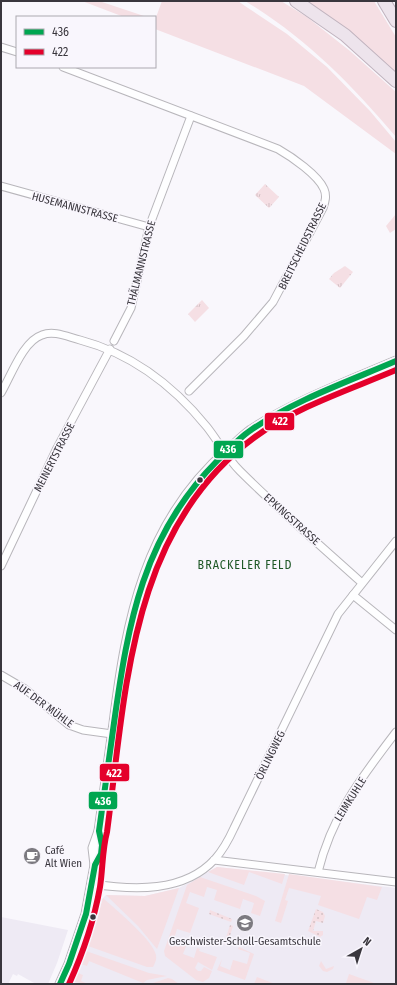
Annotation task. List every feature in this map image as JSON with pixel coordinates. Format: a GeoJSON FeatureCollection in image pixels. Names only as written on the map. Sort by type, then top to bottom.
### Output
{"type":"FeatureCollection","features":[{"type":"Feature","properties":{"kind":"highway"},"geometry":{"type":"LineString","coordinates":[[296,1],[345,35],[396,80]]}},
{"type":"Feature","properties":{"kind":"highway"},"geometry":{"type":"LineString","coordinates":[[384,1],[396,21]]}},
{"type":"Feature","properties":{"kind":"street"},"geometry":{"type":"LineString","coordinates":[[1,47],[16,52]]}},
{"type":"Feature","properties":{"kind":"street","name":"BREITSCHEIDSTRASSE"},"geometry":{"type":"LineString","coordinates":[[66,68],[278,149],[300,164],[319,182],[324,190],[326,198],[322,208],[273,302],[244,336],[189,391]]}},
{"type":"Feature","properties":{"kind":"street","name":"THÄLMANNSTRASSE"},"geometry":{"type":"LineString","coordinates":[[114,341],[134,298],[149,227],[191,116]]}},
{"type":"Feature","properties":{"kind":"street","name":"HUSEMANNSTRASSE"},"geometry":{"type":"LineString","coordinates":[[1,186],[149,227]]}},
{"type":"Feature","properties":{"kind":"street","name":"EPKINGSTRASSE"},"geometry":{"type":"LineString","coordinates":[[1,393],[28,345],[43,334],[55,334],[110,349],[129,358],[172,391],[198,417],[238,469],[362,583]]}},
{"type":"Feature","properties":{"kind":"street","name":"MEINERTSTRASSE"},"geometry":{"type":"LineString","coordinates":[[1,566],[57,448],[110,349]]}},
{"type":"Feature","properties":{"kind":"street"},"geometry":{"type":"LineString","coordinates":[[60,984],[83,924],[92,884],[95,865],[93,848],[100,831],[112,734],[127,635],[139,587],[148,562],[163,531],[178,506],[199,478],[225,452],[250,431],[293,406],[396,361]]}},
{"type":"Feature","properties":{"kind":"street","name":"ÖRLINGWEG"},"geometry":{"type":"LineString","coordinates":[[92,884],[134,889],[166,885],[185,879],[214,860],[231,834],[338,614],[396,541]]}},
{"type":"Feature","properties":{"kind":"street"},"geometry":{"type":"LineString","coordinates":[[353,596],[396,630]]}},
{"type":"Feature","properties":{"kind":"street","name":"AUF DER MÜHLE"},"geometry":{"type":"LineString","coordinates":[[2,678],[25,689],[69,725],[83,730],[112,734]]}},
{"type":"Feature","properties":{"kind":"street","name":"LEIMKUHLE"},"geometry":{"type":"LineString","coordinates":[[318,872],[329,836],[338,816],[352,792],[396,732]]}},
{"type":"Feature","properties":{"kind":"street"},"geometry":{"type":"LineString","coordinates":[[214,860],[396,882]]}},
{"type":"Feature","properties":{"kind":"shaded area","name":"Geschwister-Scholl-Gesamtschule"},"geometry":{"type":"Polygon","coordinates":[[[217,867],[396,888],[396,984],[80,984],[74,982],[88,946],[102,899],[106,895],[145,896],[179,888],[217,867]]]}},
{"type":"Feature","properties":{"kind":"shaded area"},"geometry":{"type":"Polygon","coordinates":[[[1,917],[68,930],[48,984],[36,984],[18,974],[17,976],[13,974],[8,984],[1,984],[1,917]]]}},
{"type":"Feature","properties":{"kind":"green space"},"geometry":{"type":"Polygon","coordinates":[[[82,1],[99,1],[144,16],[121,16],[82,1]]]}},
{"type":"Feature","properties":{"kind":"green space"},"geometry":{"type":"Polygon","coordinates":[[[162,1],[238,1],[287,34],[327,67],[370,111],[396,142],[396,154],[304,86],[156,29],[156,17],[162,1]]]}},
{"type":"Feature","properties":{"kind":"green space"},"geometry":{"type":"Polygon","coordinates":[[[245,1],[281,1],[307,17],[350,51],[396,92],[396,137],[362,98],[326,63],[288,30],[245,1]]]}},
{"type":"Feature","properties":{"kind":"green space"},"geometry":{"type":"Polygon","coordinates":[[[304,1],[374,1],[396,37],[396,75],[304,1]]]}},
{"type":"Feature","properties":{"kind":"green space"},"geometry":{"type":"Polygon","coordinates":[[[265,184],[279,197],[269,208],[255,195],[265,184]]]}},
{"type":"Feature","properties":{"kind":"green space"},"geometry":{"type":"Polygon","coordinates":[[[396,214],[396,229],[390,233],[386,226],[396,214]]]}},
{"type":"Feature","properties":{"kind":"green space"},"geometry":{"type":"Polygon","coordinates":[[[345,266],[353,272],[340,288],[329,279],[334,273],[345,266]]]}},
{"type":"Feature","properties":{"kind":"green space"},"geometry":{"type":"Polygon","coordinates":[[[202,300],[209,308],[195,322],[188,314],[202,300]]]}},
{"type":"Feature","properties":{"kind":"green space"},"geometry":{"type":"Polygon","coordinates":[[[217,867],[285,874],[282,884],[249,872],[244,885],[208,872],[217,867]]]}},
{"type":"Feature","properties":{"kind":"green space"},"geometry":{"type":"Polygon","coordinates":[[[289,874],[382,887],[377,900],[367,897],[359,919],[318,905],[321,896],[289,888],[285,900],[288,901],[281,923],[275,921],[289,874]]]}},
{"type":"Feature","properties":{"kind":"green space"},"geometry":{"type":"Polygon","coordinates":[[[200,877],[256,896],[265,901],[260,916],[251,913],[254,903],[243,899],[240,909],[214,900],[217,890],[207,887],[204,897],[190,892],[186,903],[199,908],[190,933],[177,929],[174,939],[187,944],[183,954],[194,958],[197,948],[200,949],[199,951],[217,957],[212,970],[198,962],[195,968],[198,971],[201,971],[204,967],[212,971],[209,978],[203,982],[196,980],[165,956],[164,951],[187,885],[200,877]]]}},
{"type":"Feature","properties":{"kind":"green space"},"geometry":{"type":"Polygon","coordinates":[[[179,888],[157,949],[138,926],[106,895],[145,896],[179,888]]]}},
{"type":"Feature","properties":{"kind":"green space"},"geometry":{"type":"Polygon","coordinates":[[[103,898],[141,933],[154,949],[156,960],[153,967],[147,967],[88,946],[103,898]]]}},
{"type":"Feature","properties":{"kind":"green space"},"geometry":{"type":"Polygon","coordinates":[[[316,909],[323,912],[325,916],[323,923],[316,921],[313,931],[323,931],[323,935],[320,937],[308,931],[316,909]]]}},
{"type":"Feature","properties":{"kind":"green space"},"geometry":{"type":"Polygon","coordinates":[[[210,910],[232,919],[231,922],[209,914],[210,910]]]}},
{"type":"Feature","properties":{"kind":"green space"},"geometry":{"type":"Polygon","coordinates":[[[230,925],[233,926],[227,945],[224,944],[230,925]]]}},
{"type":"Feature","properties":{"kind":"green space"},"geometry":{"type":"Polygon","coordinates":[[[239,947],[254,954],[245,980],[217,970],[222,959],[220,966],[230,970],[233,960],[247,964],[250,953],[238,949],[239,947]]]}},
{"type":"Feature","properties":{"kind":"green space"},"geometry":{"type":"Polygon","coordinates":[[[86,951],[149,973],[167,976],[147,980],[143,983],[89,961],[87,966],[81,964],[86,951]]]}},
{"type":"Feature","properties":{"kind":"green space"},"geometry":{"type":"Polygon","coordinates":[[[321,961],[326,969],[334,966],[333,969],[327,972],[323,971],[319,966],[321,961]]]}},
{"type":"Feature","properties":{"kind":"green space"},"geometry":{"type":"Polygon","coordinates":[[[78,973],[83,975],[81,981],[88,984],[74,982],[78,973]]]}},
{"type":"Feature","properties":{"kind":"green space"},"geometry":{"type":"Polygon","coordinates":[[[349,974],[377,984],[346,983],[349,974]]]}},
{"type":"Feature","properties":{"kind":"green space"},"geometry":{"type":"Polygon","coordinates":[[[257,977],[275,984],[254,984],[257,977]]]}},
{"type":"Feature","properties":{"kind":"green space"},"geometry":{"type":"Polygon","coordinates":[[[168,978],[179,984],[150,984],[168,978]]]}},
{"type":"Feature","properties":{"kind":"transit line","name":"436"},"geometry":{"type":"LineString","coordinates":[[60,984],[69,964],[86,914],[95,865],[101,854],[102,845],[99,831],[119,686],[133,616],[143,582],[156,550],[172,519],[192,489],[217,461],[238,440],[251,430],[268,419],[303,401],[396,361]]}},
{"type":"Feature","properties":{"kind":"transit line","name":"422"},"geometry":{"type":"LineString","coordinates":[[69,984],[88,937],[100,887],[120,724],[129,670],[141,616],[158,565],[181,518],[213,475],[255,437],[271,426],[305,408],[396,370]]}},
{"type":"Feature","properties":{"kind":"place","name":"Café Alt Wien"},"geometry":{"type":"Point","coordinates":[32,856]}},
{"type":"Feature","properties":{"kind":"place","name":"Geschwister-Scholl-Gesamtschule"},"geometry":{"type":"Point","coordinates":[245,923]}},
{"type":"Feature","properties":{"kind":"district","name":"BRACKELER FELD"},"geometry":{"type":"Point","coordinates":[245,565]}}]}
